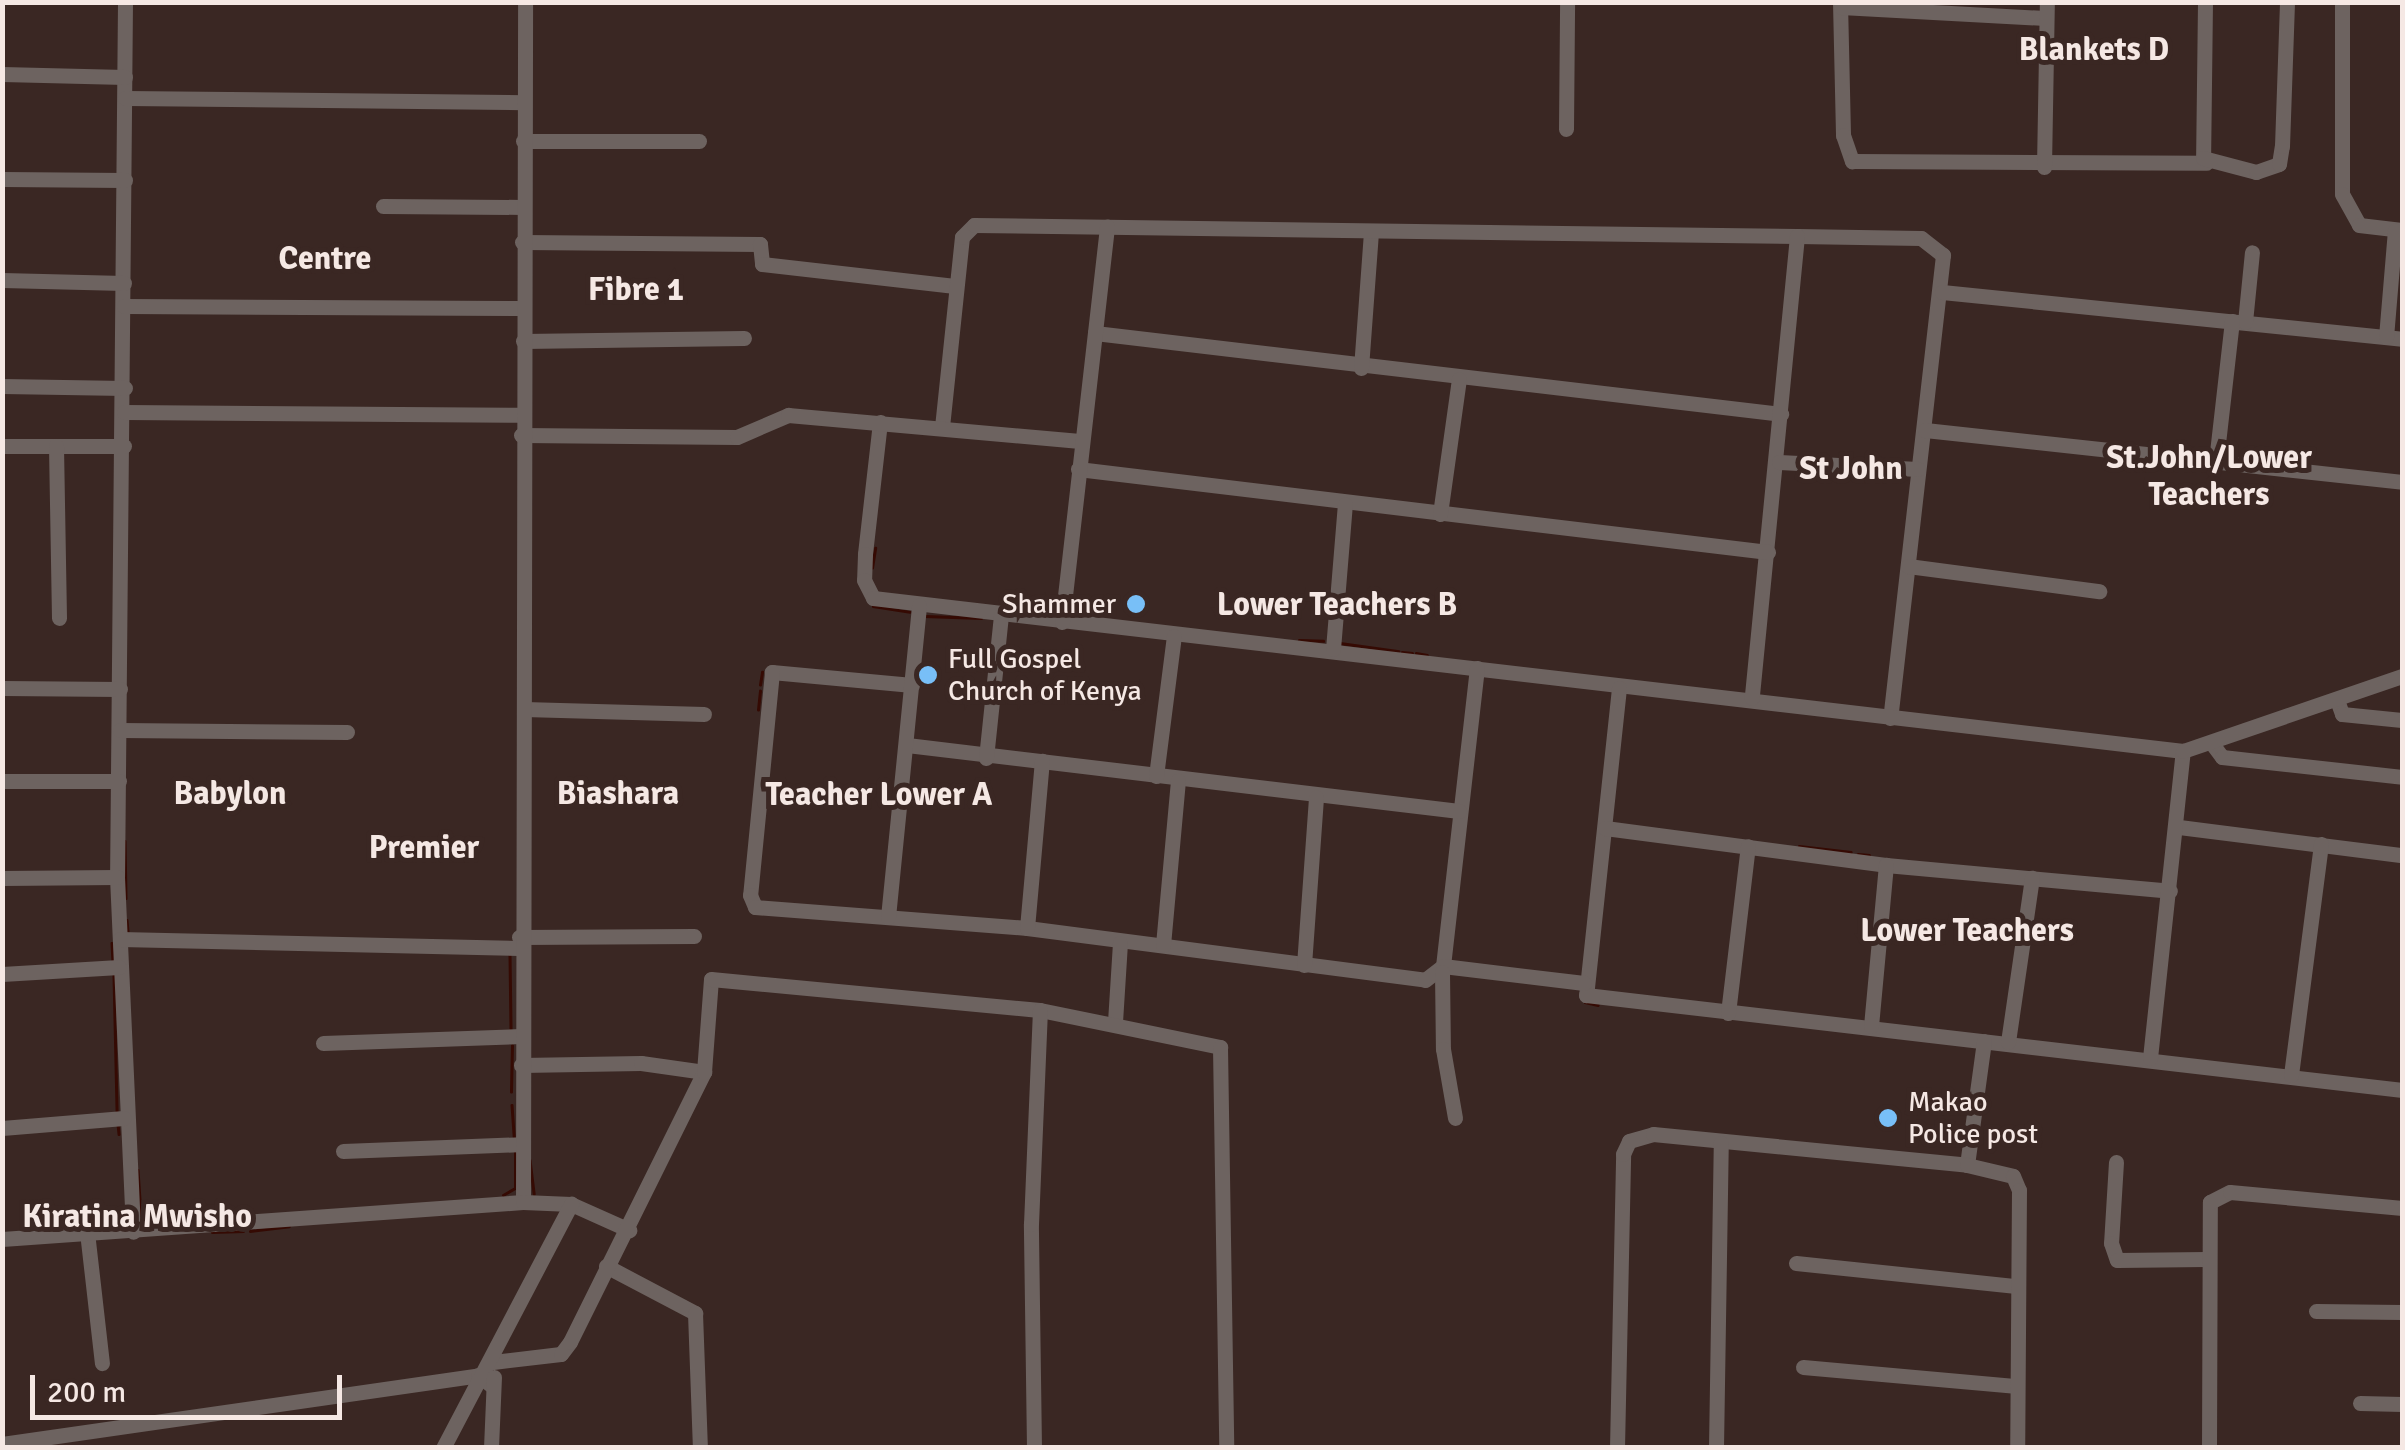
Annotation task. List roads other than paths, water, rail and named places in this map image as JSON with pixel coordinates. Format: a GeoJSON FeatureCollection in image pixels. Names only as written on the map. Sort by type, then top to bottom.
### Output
{"type":"FeatureCollection","features":[{"type":"Feature","properties":{"kind":"street"},"geometry":{"type":"LineString","coordinates":[[125,2],[125,388],[116,877],[124,1118],[134,1232]]}},
{"type":"Feature","properties":{"kind":"street"},"geometry":{"type":"LineString","coordinates":[[523,1202],[519,942],[524,709],[520,415],[525,2]]}},
{"type":"Feature","properties":{"kind":"street"},"geometry":{"type":"LineString","coordinates":[[1566,129],[1567,2]]}},
{"type":"Feature","properties":{"kind":"street"},"geometry":{"type":"LineString","coordinates":[[2205,2],[2206,162]]}},
{"type":"Feature","properties":{"kind":"street"},"geometry":{"type":"LineString","coordinates":[[2044,167],[2047,10],[1840,5],[1843,135],[1852,161],[2044,167],[2206,162],[2256,172],[2278,164],[2286,2]]}},
{"type":"Feature","properties":{"kind":"street"},"geometry":{"type":"LineString","coordinates":[[1942,292],[2394,338],[2398,230],[2359,225],[2342,194],[2342,2]]}},
{"type":"Feature","properties":{"kind":"street"},"geometry":{"type":"LineString","coordinates":[[2,74],[125,77]]}},
{"type":"Feature","properties":{"kind":"street"},"geometry":{"type":"LineString","coordinates":[[125,98],[524,102]]}},
{"type":"Feature","properties":{"kind":"street"},"geometry":{"type":"LineString","coordinates":[[524,141],[699,141]]}},
{"type":"Feature","properties":{"kind":"street"},"geometry":{"type":"LineString","coordinates":[[2,179],[124,180]]}},
{"type":"Feature","properties":{"kind":"street"},"geometry":{"type":"LineString","coordinates":[[383,206],[523,207]]}},
{"type":"Feature","properties":{"kind":"street"},"geometry":{"type":"LineString","coordinates":[[942,427],[955,286],[964,232],[974,225],[1922,238],[1942,255],[1942,292],[1890,718]]}},
{"type":"Feature","properties":{"kind":"street"},"geometry":{"type":"LineString","coordinates":[[1062,622],[1075,548],[1080,441],[1107,227]]}},
{"type":"Feature","properties":{"kind":"street"},"geometry":{"type":"LineString","coordinates":[[1361,368],[1371,232]]}},
{"type":"Feature","properties":{"kind":"street"},"geometry":{"type":"LineString","coordinates":[[1752,698],[1779,462],[1797,236]]}},
{"type":"Feature","properties":{"kind":"street"},"geometry":{"type":"LineString","coordinates":[[522,242],[760,244],[762,264],[955,286]]}},
{"type":"Feature","properties":{"kind":"street"},"geometry":{"type":"LineString","coordinates":[[2216,461],[2252,252]]}},
{"type":"Feature","properties":{"kind":"street"},"geometry":{"type":"LineString","coordinates":[[2,280],[124,283]]}},
{"type":"Feature","properties":{"kind":"street"},"geometry":{"type":"LineString","coordinates":[[124,306],[524,308]]}},
{"type":"Feature","properties":{"kind":"street"},"geometry":{"type":"LineString","coordinates":[[1095,334],[1781,414]]}},
{"type":"Feature","properties":{"kind":"street"},"geometry":{"type":"LineString","coordinates":[[523,340],[744,338]]}},
{"type":"Feature","properties":{"kind":"street"},"geometry":{"type":"LineString","coordinates":[[1440,514],[1459,379]]}},
{"type":"Feature","properties":{"kind":"street"},"geometry":{"type":"LineString","coordinates":[[2,386],[125,388]]}},
{"type":"Feature","properties":{"kind":"street"},"geometry":{"type":"LineString","coordinates":[[124,412],[520,415]]}},
{"type":"Feature","properties":{"kind":"street"},"geometry":{"type":"LineString","coordinates":[[521,434],[738,437],[788,415],[1080,441]]}},
{"type":"Feature","properties":{"kind":"street"},"geometry":{"type":"LineString","coordinates":[[880,422],[864,580],[873,598],[919,606],[1333,650],[1619,688],[1752,698],[1890,718],[2183,751],[2213,745],[2402,676]]}},
{"type":"Feature","properties":{"kind":"street"},"geometry":{"type":"LineString","coordinates":[[1925,430],[2402,482]]}},
{"type":"Feature","properties":{"kind":"street"},"geometry":{"type":"LineString","coordinates":[[2,446],[124,446]]}},
{"type":"Feature","properties":{"kind":"street"},"geometry":{"type":"LineString","coordinates":[[56,446],[59,618]]}},
{"type":"Feature","properties":{"kind":"street"},"geometry":{"type":"LineString","coordinates":[[1779,462],[1918,469]]}},
{"type":"Feature","properties":{"kind":"street"},"geometry":{"type":"LineString","coordinates":[[1078,469],[1768,552]]}},
{"type":"Feature","properties":{"kind":"street"},"geometry":{"type":"LineString","coordinates":[[1333,650],[1344,504]]}},
{"type":"Feature","properties":{"kind":"street"},"geometry":{"type":"LineString","coordinates":[[1908,566],[2100,590]]}},
{"type":"Feature","properties":{"kind":"street"},"geometry":{"type":"LineString","coordinates":[[888,917],[919,606]]}},
{"type":"Feature","properties":{"kind":"street"},"geometry":{"type":"LineString","coordinates":[[986,758],[1000,614]]}},
{"type":"Feature","properties":{"kind":"street"},"geometry":{"type":"LineString","coordinates":[[1156,776],[1174,636]]}},
{"type":"Feature","properties":{"kind":"street"},"geometry":{"type":"LineString","coordinates":[[1455,1118],[1442,1050],[1442,969],[1477,668]]}},
{"type":"Feature","properties":{"kind":"street"},"geometry":{"type":"LineString","coordinates":[[912,684],[772,672],[750,902],[1027,928],[1425,980],[1442,969],[1584,983]]}},
{"type":"Feature","properties":{"kind":"street"},"geometry":{"type":"LineString","coordinates":[[2,688],[120,689]]}},
{"type":"Feature","properties":{"kind":"street"},"geometry":{"type":"LineString","coordinates":[[1619,688],[1584,983],[1592,998],[1871,1026],[2402,1090]]}},
{"type":"Feature","properties":{"kind":"street"},"geometry":{"type":"LineString","coordinates":[[2337,700],[2342,714],[2402,720]]}},
{"type":"Feature","properties":{"kind":"street"},"geometry":{"type":"LineString","coordinates":[[524,709],[704,714]]}},
{"type":"Feature","properties":{"kind":"street"},"geometry":{"type":"LineString","coordinates":[[120,730],[348,732]]}},
{"type":"Feature","properties":{"kind":"street"},"geometry":{"type":"LineString","coordinates":[[907,745],[1178,781],[1459,811]]}},
{"type":"Feature","properties":{"kind":"street"},"geometry":{"type":"LineString","coordinates":[[2213,745],[2222,757],[2402,777]]}},
{"type":"Feature","properties":{"kind":"street"},"geometry":{"type":"LineString","coordinates":[[2150,1058],[2179,827],[2183,751]]}},
{"type":"Feature","properties":{"kind":"street"},"geometry":{"type":"LineString","coordinates":[[1027,928],[1042,762]]}},
{"type":"Feature","properties":{"kind":"street"},"geometry":{"type":"LineString","coordinates":[[2,781],[119,781]]}},
{"type":"Feature","properties":{"kind":"street"},"geometry":{"type":"LineString","coordinates":[[1163,945],[1178,781]]}},
{"type":"Feature","properties":{"kind":"street"},"geometry":{"type":"LineString","coordinates":[[1304,965],[1316,796]]}},
{"type":"Feature","properties":{"kind":"street"},"geometry":{"type":"LineString","coordinates":[[2179,827],[2402,855]]}},
{"type":"Feature","properties":{"kind":"street"},"geometry":{"type":"LineString","coordinates":[[1605,828],[1886,864],[2170,890]]}},
{"type":"Feature","properties":{"kind":"street"},"geometry":{"type":"LineString","coordinates":[[2291,1075],[2321,844]]}},
{"type":"Feature","properties":{"kind":"street"},"geometry":{"type":"LineString","coordinates":[[1728,1012],[1748,846]]}},
{"type":"Feature","properties":{"kind":"street"},"geometry":{"type":"LineString","coordinates":[[1871,1026],[1886,864]]}},
{"type":"Feature","properties":{"kind":"street"},"geometry":{"type":"LineString","coordinates":[[2,878],[116,877]]}},
{"type":"Feature","properties":{"kind":"street"},"geometry":{"type":"LineString","coordinates":[[2008,1042],[2032,878]]}},
{"type":"Feature","properties":{"kind":"street"},"geometry":{"type":"LineString","coordinates":[[120,939],[519,942],[694,936]]}},
{"type":"Feature","properties":{"kind":"street"},"geometry":{"type":"LineString","coordinates":[[1116,1022],[1120,943]]}},
{"type":"Feature","properties":{"kind":"street"},"geometry":{"type":"LineString","coordinates":[[2,974],[119,967]]}},
{"type":"Feature","properties":{"kind":"street"},"geometry":{"type":"LineString","coordinates":[[443,1448],[478,1375],[494,1363],[561,1354],[629,1230],[704,1072],[708,991],[716,978],[1040,1010],[1116,1022],[1220,1047],[1226,1448]]}},
{"type":"Feature","properties":{"kind":"street"},"geometry":{"type":"LineString","coordinates":[[1034,1448],[1032,1224],[1040,1010]]}},
{"type":"Feature","properties":{"kind":"street"},"geometry":{"type":"LineString","coordinates":[[324,1043],[521,1036]]}},
{"type":"Feature","properties":{"kind":"street"},"geometry":{"type":"LineString","coordinates":[[1966,1165],[1984,1041]]}},
{"type":"Feature","properties":{"kind":"street"},"geometry":{"type":"LineString","coordinates":[[521,1065],[642,1063],[704,1072]]}},
{"type":"Feature","properties":{"kind":"street"},"geometry":{"type":"LineString","coordinates":[[2,1128],[124,1118]]}},
{"type":"Feature","properties":{"kind":"street"},"geometry":{"type":"LineString","coordinates":[[1618,1448],[1623,1154],[1629,1142],[1653,1134],[2002,1170],[2020,1190],[2014,1286],[2018,1448]]}},
{"type":"Feature","properties":{"kind":"street"},"geometry":{"type":"LineString","coordinates":[[1716,1448],[1721,1143]]}},
{"type":"Feature","properties":{"kind":"street"},"geometry":{"type":"LineString","coordinates":[[343,1151],[522,1144]]}},
{"type":"Feature","properties":{"kind":"street"},"geometry":{"type":"LineString","coordinates":[[2116,1162],[2112,1243],[2117,1260],[2206,1260]]}},
{"type":"Feature","properties":{"kind":"street"},"geometry":{"type":"LineString","coordinates":[[2209,1448],[2206,1260],[2210,1202],[2230,1192],[2402,1208]]}},
{"type":"Feature","properties":{"kind":"street"},"geometry":{"type":"LineString","coordinates":[[2,1239],[523,1202],[571,1204],[629,1230]]}},
{"type":"Feature","properties":{"kind":"street"},"geometry":{"type":"LineString","coordinates":[[491,1448],[494,1363],[571,1204]]}},
{"type":"Feature","properties":{"kind":"street"},"geometry":{"type":"LineString","coordinates":[[86,1232],[102,1363]]}},
{"type":"Feature","properties":{"kind":"street"},"geometry":{"type":"LineString","coordinates":[[1796,1263],[2014,1286]]}},
{"type":"Feature","properties":{"kind":"street"},"geometry":{"type":"LineString","coordinates":[[606,1266],[694,1312],[700,1448]]}},
{"type":"Feature","properties":{"kind":"street"},"geometry":{"type":"LineString","coordinates":[[2316,1311],[2402,1312]]}},
{"type":"Feature","properties":{"kind":"street"},"geometry":{"type":"LineString","coordinates":[[1802,1367],[2017,1386]]}},
{"type":"Feature","properties":{"kind":"street"},"geometry":{"type":"LineString","coordinates":[[2,1444],[478,1375],[492,1386]]}},
{"type":"Feature","properties":{"kind":"street"},"geometry":{"type":"LineString","coordinates":[[2360,1403],[2402,1404]]}},
{"type":"Feature","properties":{"kind":"waterway"},"geometry":{"type":"LineString","coordinates":[[872,568],[875,548]]}},
{"type":"Feature","properties":{"kind":"waterway"},"geometry":{"type":"LineString","coordinates":[[873,606],[910,612]]}},
{"type":"Feature","properties":{"kind":"waterway"},"geometry":{"type":"LineString","coordinates":[[925,616],[981,618]]}},
{"type":"Feature","properties":{"kind":"waterway"},"geometry":{"type":"LineString","coordinates":[[1299,640],[1323,641]]}},
{"type":"Feature","properties":{"kind":"waterway"},"geometry":{"type":"LineString","coordinates":[[1340,643],[1398,651]]}},
{"type":"Feature","properties":{"kind":"waterway"},"geometry":{"type":"LineString","coordinates":[[1402,652],[1412,653]]}},
{"type":"Feature","properties":{"kind":"waterway"},"geometry":{"type":"LineString","coordinates":[[1416,653],[1427,655]]}},
{"type":"Feature","properties":{"kind":"waterway"},"geometry":{"type":"LineString","coordinates":[[760,685],[762,672]]}},
{"type":"Feature","properties":{"kind":"waterway"},"geometry":{"type":"LineString","coordinates":[[758,710],[760,691]]}},
{"type":"Feature","properties":{"kind":"waterway"},"geometry":{"type":"LineString","coordinates":[[125,841],[126,898]]}},
{"type":"Feature","properties":{"kind":"waterway"},"geometry":{"type":"LineString","coordinates":[[1799,846],[1851,852]]}},
{"type":"Feature","properties":{"kind":"waterway"},"geometry":{"type":"LineString","coordinates":[[1858,854],[1869,855]]}},
{"type":"Feature","properties":{"kind":"waterway"},"geometry":{"type":"LineString","coordinates":[[127,920],[128,932]]}},
{"type":"Feature","properties":{"kind":"waterway"},"geometry":{"type":"LineString","coordinates":[[112,943],[113,961]]}},
{"type":"Feature","properties":{"kind":"waterway"},"geometry":{"type":"LineString","coordinates":[[510,955],[511,1029]]}},
{"type":"Feature","properties":{"kind":"waterway"},"geometry":{"type":"LineString","coordinates":[[114,975],[117,1111]]}},
{"type":"Feature","properties":{"kind":"waterway"},"geometry":{"type":"LineString","coordinates":[[1585,1002],[1598,1005]]}},
{"type":"Feature","properties":{"kind":"waterway"},"geometry":{"type":"LineString","coordinates":[[511,1092],[512,1046]]}},
{"type":"Feature","properties":{"kind":"waterway"},"geometry":{"type":"LineString","coordinates":[[512,1105],[514,1137]]}},
{"type":"Feature","properties":{"kind":"waterway"},"geometry":{"type":"LineString","coordinates":[[118,1124],[119,1134]]}},
{"type":"Feature","properties":{"kind":"waterway"},"geometry":{"type":"LineString","coordinates":[[503,1195],[515,1188],[515,1149]]}},
{"type":"Feature","properties":{"kind":"waterway"},"geometry":{"type":"LineString","coordinates":[[530,1160],[534,1194]]}},
{"type":"Feature","properties":{"kind":"waterway"},"geometry":{"type":"LineString","coordinates":[[138,1170],[141,1215]]}},
{"type":"Feature","properties":{"kind":"waterway"},"geometry":{"type":"LineString","coordinates":[[250,1231],[289,1226]]}},
{"type":"Feature","properties":{"kind":"waterway"},"geometry":{"type":"LineString","coordinates":[[212,1232],[243,1231]]}},
{"type":"Feature","properties":{"kind":"place","name":"Shammer"},"geometry":{"type":"Point","coordinates":[1136,604]}},
{"type":"Feature","properties":{"kind":"place","name":"Full Gospel Church of Kenya"},"geometry":{"type":"Point","coordinates":[928,675]}},
{"type":"Feature","properties":{"kind":"place","name":"Makao Police post"},"geometry":{"type":"Point","coordinates":[1888,1118]}},
{"type":"Feature","properties":{"kind":"district","name":"Blankets D"},"geometry":{"type":"Point","coordinates":[2094,50]}},
{"type":"Feature","properties":{"kind":"district","name":"Centre"},"geometry":{"type":"Point","coordinates":[325,259]}},
{"type":"Feature","properties":{"kind":"district","name":"Fibre 1"},"geometry":{"type":"Point","coordinates":[636,290]}},
{"type":"Feature","properties":{"kind":"district","name":"St John"},"geometry":{"type":"Point","coordinates":[1851,469]}},
{"type":"Feature","properties":{"kind":"district","name":"St.John/Lower Teachers"},"geometry":{"type":"Point","coordinates":[2209,478]}},
{"type":"Feature","properties":{"kind":"district","name":"Lower Teachers B"},"geometry":{"type":"Point","coordinates":[1337,605]}},
{"type":"Feature","properties":{"kind":"district","name":"Babylon"},"geometry":{"type":"Point","coordinates":[230,794]}},
{"type":"Feature","properties":{"kind":"district","name":"Biashara"},"geometry":{"type":"Point","coordinates":[618,794]}},
{"type":"Feature","properties":{"kind":"district","name":"Teacher Lower A"},"geometry":{"type":"Point","coordinates":[879,795]}},
{"type":"Feature","properties":{"kind":"district","name":"Premier"},"geometry":{"type":"Point","coordinates":[424,848]}},
{"type":"Feature","properties":{"kind":"district","name":"Lower Teachers"},"geometry":{"type":"Point","coordinates":[1967,931]}},
{"type":"Feature","properties":{"kind":"district","name":"Kiratina Mwisho"},"geometry":{"type":"Point","coordinates":[137,1217]}}]}
